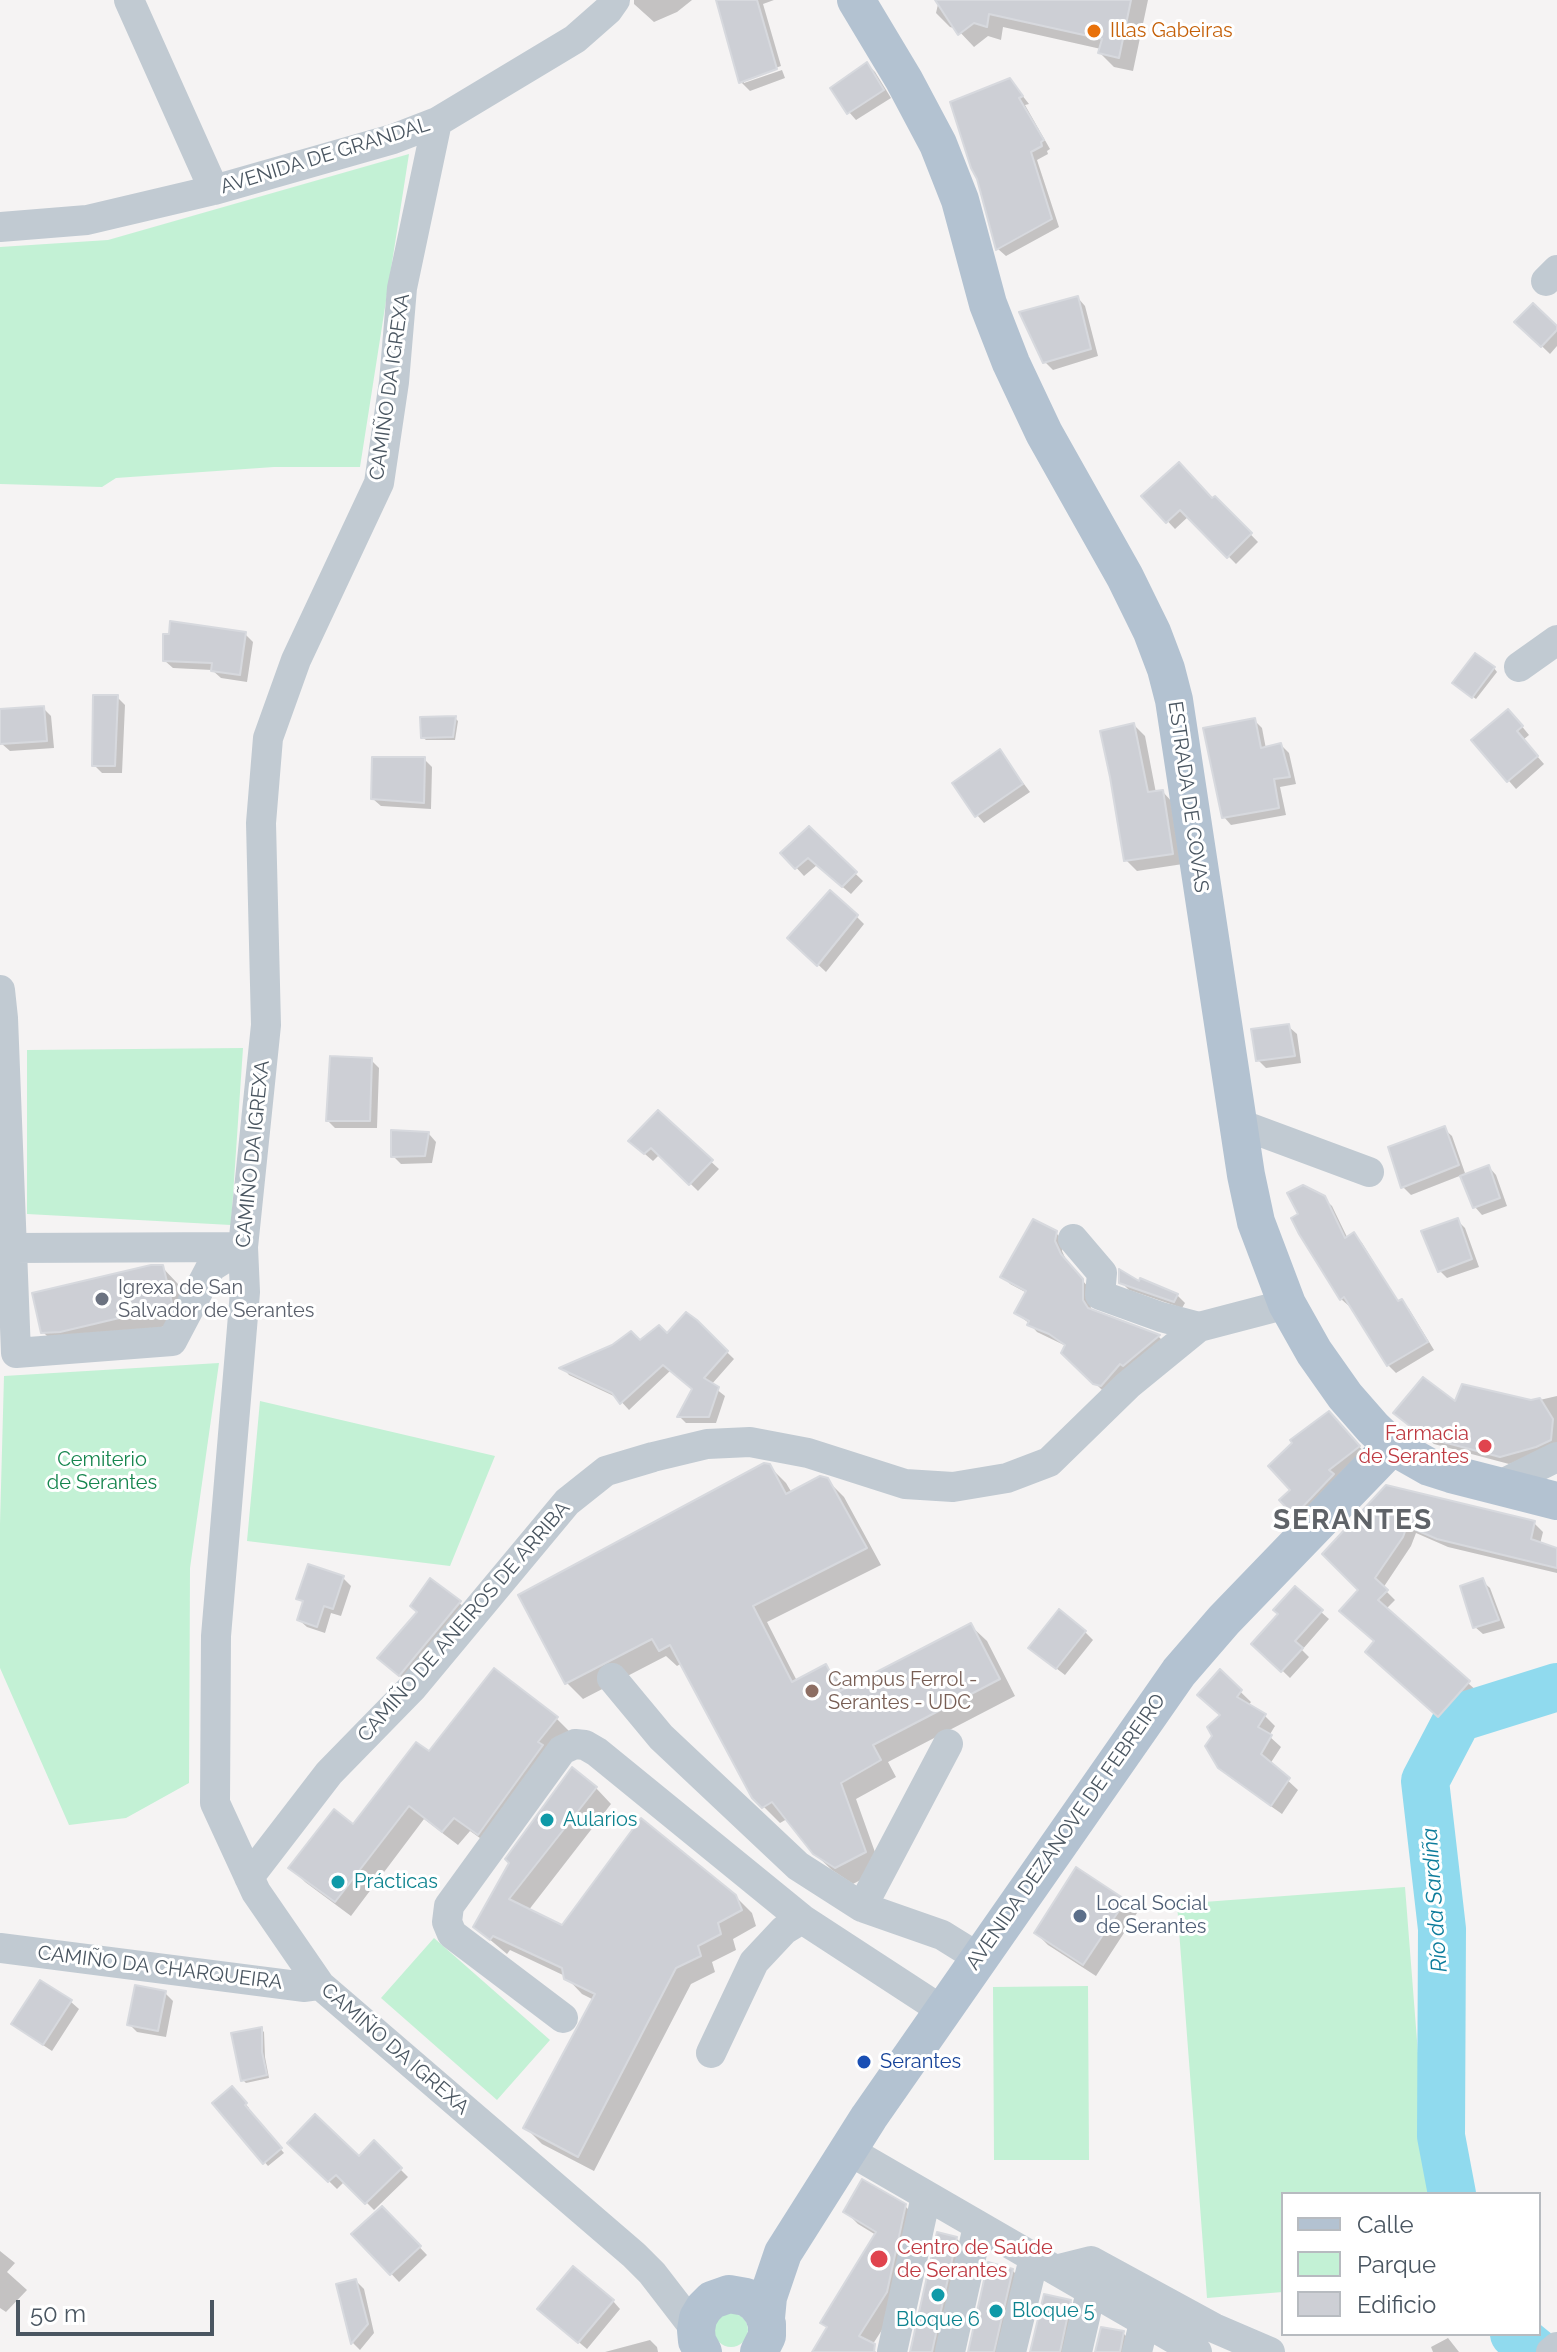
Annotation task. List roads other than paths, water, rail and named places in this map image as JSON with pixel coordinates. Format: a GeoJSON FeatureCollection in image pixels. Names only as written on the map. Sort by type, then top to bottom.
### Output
{"type":"FeatureCollection","features":[{"type":"Feature","properties":{"kind":"main road","name":"ESTRADA DE COVAS"},"geometry":{"type":"LineString","coordinates":[[856,0],[938,144],[960,200],[988,304],[1011,363],[1044,433],[1125,577],[1166,669],[1174,700],[1237,1123],[1256,1222],[1287,1304],[1314,1352],[1345,1396],[1392,1446],[1429,1467],[1557,1501]]}},
{"type":"Feature","properties":{"kind":"main road","name":"AVENIDA DEZANOVE DE FEBREIRO"},"geometry":{"type":"LineString","coordinates":[[769,2337],[768,2297],[783,2253],[848,2150],[979,1958],[1179,1672],[1224,1620],[1392,1446]]}},
{"type":"Feature","properties":{"kind":"main road","name":"AVENIDA DEZANOVE DE FEBREIRO"},"geometry":{"type":"LineString","coordinates":[[698,2344],[698,2318],[704,2308],[783,2253]]}},
{"type":"Feature","properties":{"kind":"main road"},"geometry":{"type":"LineString","coordinates":[[726,2295],[746,2297],[756,2304],[769,2337]]}},
{"type":"Feature","properties":{"kind":"street"},"geometry":{"type":"LineString","coordinates":[[129,0],[214,190]]}},
{"type":"Feature","properties":{"kind":"street","name":"AVENIDA DE GRANDAL"},"geometry":{"type":"LineString","coordinates":[[0,227],[87,220],[214,190],[393,139],[437,122],[575,39],[600,18],[615,0]]}},
{"type":"Feature","properties":{"kind":"street","name":"CAMIÑO DA IGREXA"},"geometry":{"type":"LineString","coordinates":[[437,122],[402,288],[394,382],[379,483],[296,660],[268,738],[261,823],[266,1025],[243,1247],[245,1292],[216,1636],[215,1803],[256,1892],[320,1985],[652,2273]]}},
{"type":"Feature","properties":{"kind":"street"},"geometry":{"type":"LineString","coordinates":[[1519,667],[1557,640]]}},
{"type":"Feature","properties":{"kind":"street"},"geometry":{"type":"LineString","coordinates":[[0,990],[16,1353],[172,1341],[211,1267],[243,1247]]}},
{"type":"Feature","properties":{"kind":"street"},"geometry":{"type":"LineString","coordinates":[[1237,1123],[1369,1172]]}},
{"type":"Feature","properties":{"kind":"street"},"geometry":{"type":"LineString","coordinates":[[1073,1239],[1102,1273],[1100,1295],[1199,1327]]}},
{"type":"Feature","properties":{"kind":"street"},"geometry":{"type":"LineString","coordinates":[[12,1248],[243,1247]]}},
{"type":"Feature","properties":{"kind":"street","name":"CAMIÑO DE ANEIROS DE ARRIBA"},"geometry":{"type":"LineString","coordinates":[[249,1877],[329,1773],[413,1687],[567,1502],[606,1471],[707,1444],[750,1442],[808,1453],[905,1484],[953,1487],[1007,1478],[1049,1462],[1128,1385],[1199,1327],[1287,1304]]}},
{"type":"Feature","properties":{"kind":"street"},"geometry":{"type":"LineString","coordinates":[[1498,1486],[1557,1457]]}},
{"type":"Feature","properties":{"kind":"street"},"geometry":{"type":"LineString","coordinates":[[612,1678],[661,1737],[798,1866],[862,1907],[942,1935],[979,1958]]}},
{"type":"Feature","properties":{"kind":"street"},"geometry":{"type":"LineString","coordinates":[[563,2018],[452,1934],[447,1922],[449,1906],[562,1750],[575,1744],[585,1745],[597,1752],[802,1919],[943,2011]]}},
{"type":"Feature","properties":{"kind":"street"},"geometry":{"type":"LineString","coordinates":[[862,1907],[948,1744]]}},
{"type":"Feature","properties":{"kind":"street"},"geometry":{"type":"LineString","coordinates":[[711,2053],[754,1962],[784,1930],[802,1919]]}},
{"type":"Feature","properties":{"kind":"street","name":"CAMIÑO DA CHARQUEIRA"},"geometry":{"type":"LineString","coordinates":[[0,1948],[305,1987],[320,1985]]}},
{"type":"Feature","properties":{"kind":"street"},"geometry":{"type":"LineString","coordinates":[[848,2150],[1197,2352]]}},
{"type":"Feature","properties":{"kind":"street"},"geometry":{"type":"LineString","coordinates":[[892,2352],[926,2196]]}},
{"type":"Feature","properties":{"kind":"street"},"geometry":{"type":"LineString","coordinates":[[950,2352],[978,2226]]}},
{"type":"Feature","properties":{"kind":"street"},"geometry":{"type":"LineString","coordinates":[[1045,2264],[1091,2261],[1214,2328],[1270,2352]]}},
{"type":"Feature","properties":{"kind":"street"},"geometry":{"type":"LineString","coordinates":[[1011,2352],[1045,2264]]}},
{"type":"Feature","properties":{"kind":"street"},"geometry":{"type":"LineString","coordinates":[[652,2273],[682,2289],[726,2295]]}},
{"type":"Feature","properties":{"kind":"street"},"geometry":{"type":"LineString","coordinates":[[652,2273],[698,2344]]}},
{"type":"Feature","properties":{"kind":"street"},"geometry":{"type":"LineString","coordinates":[[1077,2352],[1091,2291]]}},
{"type":"Feature","properties":{"kind":"street"},"geometry":{"type":"LineString","coordinates":[[1137,2352],[1144,2323]]}},
{"type":"Feature","properties":{"kind":"street"},"geometry":{"type":"LineString","coordinates":[[1551,2352],[1557,2347]]}},
{"type":"Feature","properties":{"kind":"waterway","name":"Río da Sardiña"},"geometry":{"type":"LineString","coordinates":[[1452,2192],[1441,2136],[1442,1929],[1425,1781],[1458,1718],[1557,1687]]}},
{"type":"Feature","properties":{"kind":"waterway","name":"Río da Sardiña"},"geometry":{"type":"LineString","coordinates":[[1516,2336],[1536,2352]]}},
{"type":"Feature","properties":{"kind":"place","name":"Illas Gabeiras"},"geometry":{"type":"Point","coordinates":[1094,31]}},
{"type":"Feature","properties":{"kind":"place","name":"Igrexa de San Salvador de Serantes"},"geometry":{"type":"Point","coordinates":[102,1299]}},
{"type":"Feature","properties":{"kind":"place","name":"Farmacia de Serantes"},"geometry":{"type":"Point","coordinates":[1485,1446]}},
{"type":"Feature","properties":{"kind":"place","name":"Campus Ferrol - Serantes - UDC"},"geometry":{"type":"Point","coordinates":[812,1691]}},
{"type":"Feature","properties":{"kind":"place","name":"Aularios"},"geometry":{"type":"Point","coordinates":[547,1820]}},
{"type":"Feature","properties":{"kind":"place","name":"Prácticas"},"geometry":{"type":"Point","coordinates":[338,1882]}},
{"type":"Feature","properties":{"kind":"place","name":"Local Social de Serantes"},"geometry":{"type":"Point","coordinates":[1080,1916]}},
{"type":"Feature","properties":{"kind":"place","name":"Serantes"},"geometry":{"type":"Point","coordinates":[864,2062]}},
{"type":"Feature","properties":{"kind":"place","name":"Centro de Saúde de Serantes"},"geometry":{"type":"Point","coordinates":[879,2259]}},
{"type":"Feature","properties":{"kind":"place","name":"Bloque 6"},"geometry":{"type":"Point","coordinates":[938,2295]}},
{"type":"Feature","properties":{"kind":"place","name":"Bloque 5"},"geometry":{"type":"Point","coordinates":[996,2311]}},
{"type":"Feature","properties":{"kind":"district","name":"SERANTES"},"geometry":{"type":"Point","coordinates":[1353,1521]}},
{"type":"Feature","properties":{"kind":"park label","name":"Cemiterio de Serantes"},"geometry":{"type":"Point","coordinates":[102,1472]}}]}
